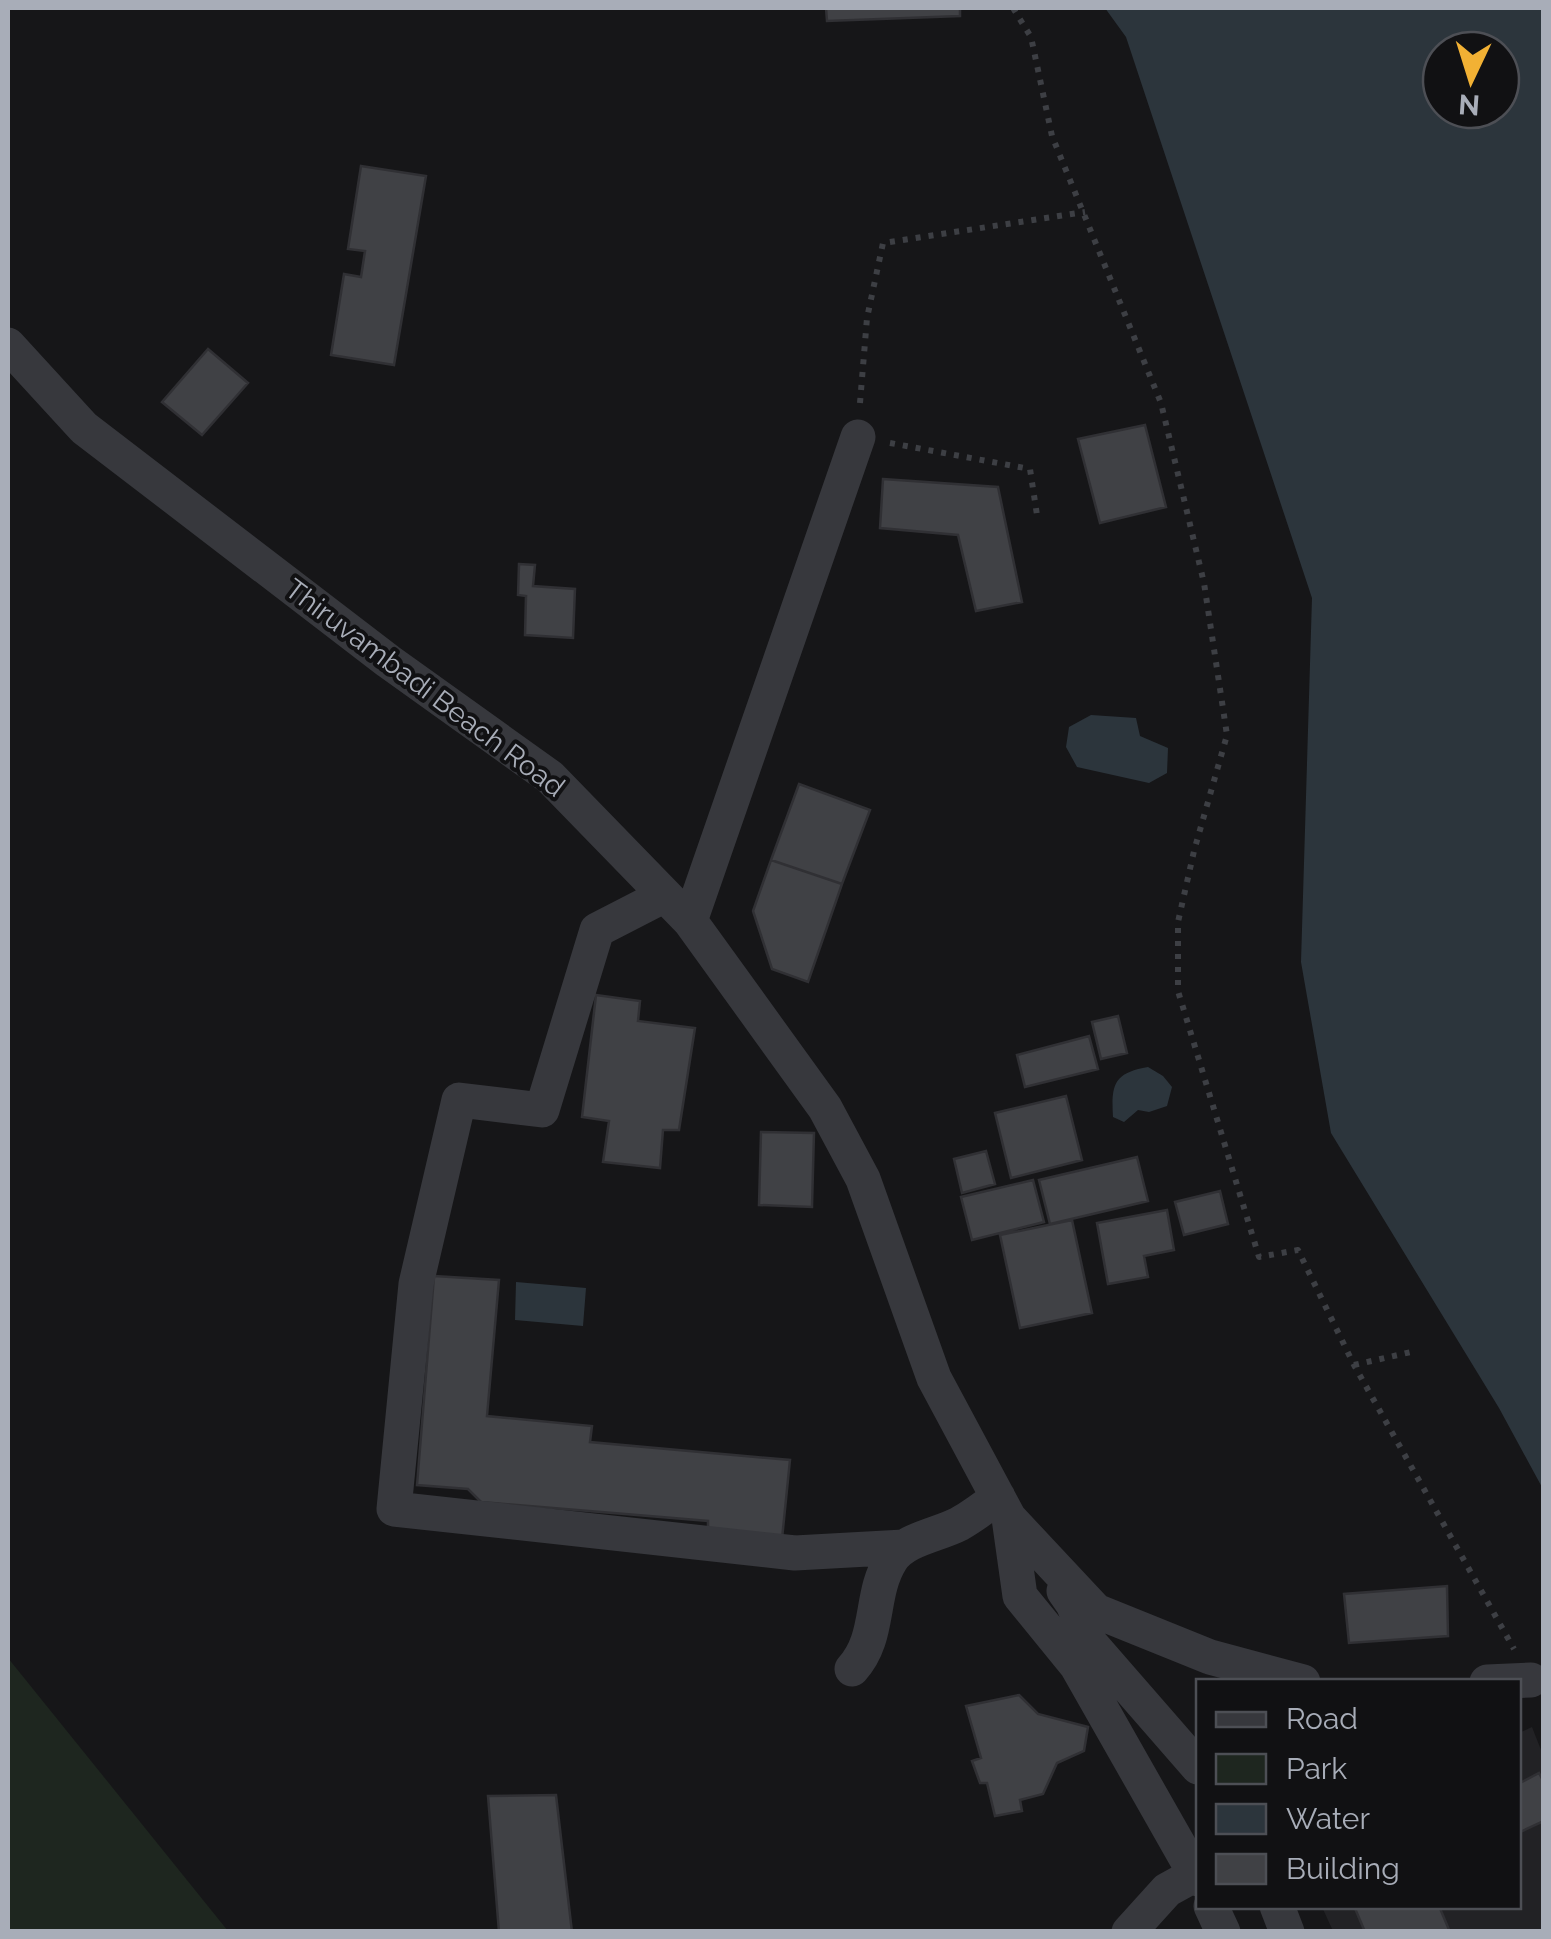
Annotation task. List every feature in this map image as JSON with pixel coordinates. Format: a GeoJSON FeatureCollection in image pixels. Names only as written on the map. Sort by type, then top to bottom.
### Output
{"type":"FeatureCollection","features":[{"type":"Feature","properties":{"kind":"street","name":"Thiruvambadi Beach Road"},"geometry":{"type":"LineString","coordinates":[[8,345],[84,428],[388,662],[550,778],[690,921],[825,1108],[863,1180],[934,1378],[1004,1508],[1096,1611],[1210,1657],[1292,1679]]}},
{"type":"Feature","properties":{"kind":"street"},"geometry":{"type":"LineString","coordinates":[[690,921],[858,438]]}},
{"type":"Feature","properties":{"kind":"street"},"geometry":{"type":"LineString","coordinates":[[665,894],[597,930],[542,1110],[459,1100],[416,1284],[394,1509],[795,1553],[904,1547]]}},
{"type":"Feature","properties":{"kind":"street"},"geometry":{"type":"LineString","coordinates":[[852,1669],[870,1641],[879,1587],[892,1557],[904,1547],[1004,1508]]}},
{"type":"Feature","properties":{"kind":"street"},"geometry":{"type":"LineString","coordinates":[[1004,1508],[1073,1604],[1090,1643],[1196,1765]]}},
{"type":"Feature","properties":{"kind":"street"},"geometry":{"type":"LineString","coordinates":[[1004,1508],[1020,1596],[1077,1666],[1196,1874]]}},
{"type":"Feature","properties":{"kind":"street"},"geometry":{"type":"LineString","coordinates":[[1521,1680],[1531,1680]]}},
{"type":"Feature","properties":{"kind":"street"},"geometry":{"type":"LineString","coordinates":[[1130,1932],[1167,1890],[1196,1876]]}},
{"type":"Feature","properties":{"kind":"street"},"geometry":{"type":"LineString","coordinates":[[1212,1909],[1223,1932]]}},
{"type":"Feature","properties":{"kind":"path"},"geometry":{"type":"LineString","coordinates":[[1013,8],[1031,37],[1052,136],[1161,402],[1204,583],[1227,735],[1178,922],[1178,991],[1259,1257],[1298,1250],[1354,1365],[1531,1680]]}},
{"type":"Feature","properties":{"kind":"path"},"geometry":{"type":"LineString","coordinates":[[1037,515],[1030,469],[858,438],[867,318],[883,244],[1085,212]]}},
{"type":"Feature","properties":{"kind":"path"},"geometry":{"type":"LineString","coordinates":[[1354,1365],[1411,1352]]}},
{"type":"Feature","properties":{"kind":"shaded area"},"geometry":{"type":"Polygon","coordinates":[[[1532,1727],[1543,1755],[1543,1931],[1333,1931],[1323,1909],[1521,1909],[1521,1732],[1532,1727]]]}},
{"type":"Feature","properties":{"kind":"green space"},"geometry":{"type":"Polygon","coordinates":[[[8,1658],[228,1931],[8,1931],[8,1658]]]}},
{"type":"Feature","properties":{"kind":"water"},"geometry":{"type":"Polygon","coordinates":[[[1105,8],[1543,8],[1543,1489],[1499,1408],[1331,1133],[1301,962],[1312,598],[1126,37],[1105,8]]]}},
{"type":"Feature","properties":{"kind":"water"},"geometry":{"type":"Polygon","coordinates":[[[1091,715],[1136,718],[1140,736],[1168,748],[1167,773],[1149,783],[1077,767],[1066,747],[1069,727],[1091,715]]]}},
{"type":"Feature","properties":{"kind":"water"},"geometry":{"type":"Polygon","coordinates":[[[1148,1067],[1172,1087],[1167,1106],[1149,1112],[1138,1110],[1124,1122],[1113,1117],[1117,1082],[1128,1073],[1148,1067]]]}},
{"type":"Feature","properties":{"kind":"water"},"geometry":{"type":"Polygon","coordinates":[[[516,1282],[586,1288],[583,1326],[515,1320],[516,1282]]]}},
{"type":"Feature","properties":{"kind":"building"},"geometry":{"type":"Polygon","coordinates":[[[826,8],[960,8],[960,16],[827,21],[826,8]]]}},
{"type":"Feature","properties":{"kind":"building"},"geometry":{"type":"Polygon","coordinates":[[[361,166],[426,176],[394,365],[331,355],[344,274],[361,277],[365,251],[348,249],[361,166]]]}},
{"type":"Feature","properties":{"kind":"building"},"geometry":{"type":"Polygon","coordinates":[[[208,349],[248,383],[202,435],[162,402],[208,349]]]}},
{"type":"Feature","properties":{"kind":"building"},"geometry":{"type":"Polygon","coordinates":[[[1145,425],[1166,507],[1100,523],[1078,439],[1145,425]]]}},
{"type":"Feature","properties":{"kind":"building"},"geometry":{"type":"Polygon","coordinates":[[[883,479],[998,487],[1022,602],[976,611],[958,535],[880,528],[883,479]]]}},
{"type":"Feature","properties":{"kind":"building"},"geometry":{"type":"Polygon","coordinates":[[[519,564],[535,565],[533,586],[575,589],[573,638],[525,635],[526,596],[518,595],[519,564]]]}},
{"type":"Feature","properties":{"kind":"building"},"geometry":{"type":"Polygon","coordinates":[[[799,784],[870,810],[842,884],[771,860],[799,784]]]}},
{"type":"Feature","properties":{"kind":"building"},"geometry":{"type":"Polygon","coordinates":[[[771,860],[842,884],[808,982],[772,969],[753,911],[771,860]]]}},
{"type":"Feature","properties":{"kind":"building"},"geometry":{"type":"Polygon","coordinates":[[[596,995],[640,1001],[638,1021],[695,1028],[679,1130],[663,1130],[660,1168],[603,1162],[609,1121],[582,1117],[596,995]]]}},
{"type":"Feature","properties":{"kind":"building"},"geometry":{"type":"Polygon","coordinates":[[[1118,1016],[1127,1053],[1101,1059],[1092,1022],[1118,1016]]]}},
{"type":"Feature","properties":{"kind":"building"},"geometry":{"type":"Polygon","coordinates":[[[1089,1036],[1098,1069],[1025,1087],[1017,1055],[1089,1036]]]}},
{"type":"Feature","properties":{"kind":"building"},"geometry":{"type":"Polygon","coordinates":[[[1066,1096],[1082,1160],[1011,1178],[995,1113],[1066,1096]]]}},
{"type":"Feature","properties":{"kind":"building"},"geometry":{"type":"Polygon","coordinates":[[[761,1132],[814,1133],[812,1207],[759,1205],[761,1132]]]}},
{"type":"Feature","properties":{"kind":"building"},"geometry":{"type":"Polygon","coordinates":[[[986,1151],[995,1184],[962,1193],[954,1159],[986,1151]]]}},
{"type":"Feature","properties":{"kind":"building"},"geometry":{"type":"Polygon","coordinates":[[[1137,1157],[1148,1201],[1050,1224],[1039,1180],[1137,1157]]]}},
{"type":"Feature","properties":{"kind":"building"},"geometry":{"type":"Polygon","coordinates":[[[1033,1180],[1044,1222],[972,1240],[961,1197],[1033,1180]]]}},
{"type":"Feature","properties":{"kind":"building"},"geometry":{"type":"Polygon","coordinates":[[[1220,1191],[1228,1224],[1184,1235],[1175,1202],[1220,1191]]]}},
{"type":"Feature","properties":{"kind":"building"},"geometry":{"type":"Polygon","coordinates":[[[1167,1210],[1174,1250],[1144,1256],[1148,1277],[1108,1284],[1097,1223],[1167,1210]]]}},
{"type":"Feature","properties":{"kind":"building"},"geometry":{"type":"Polygon","coordinates":[[[1072,1220],[1092,1313],[1020,1328],[1000,1235],[1072,1220]]]}},
{"type":"Feature","properties":{"kind":"building"},"geometry":{"type":"Polygon","coordinates":[[[434,1276],[499,1280],[487,1416],[592,1426],[590,1442],[790,1460],[782,1539],[708,1535],[708,1521],[481,1502],[468,1489],[417,1485],[434,1276]]]}},
{"type":"Feature","properties":{"kind":"building"},"geometry":{"type":"Polygon","coordinates":[[[1447,1586],[1448,1636],[1349,1643],[1344,1594],[1447,1586]]]}},
{"type":"Feature","properties":{"kind":"building"},"geometry":{"type":"Polygon","coordinates":[[[1019,1695],[1038,1714],[1088,1727],[1084,1751],[1057,1763],[1043,1794],[1020,1800],[1022,1811],[995,1816],[987,1783],[980,1783],[972,1761],[981,1758],[966,1706],[1019,1695]]]}},
{"type":"Feature","properties":{"kind":"building"},"geometry":{"type":"Polygon","coordinates":[[[1539,1773],[1544,1782],[1544,1821],[1521,1832],[1521,1782],[1539,1773]]]}},
{"type":"Feature","properties":{"kind":"building"},"geometry":{"type":"Polygon","coordinates":[[[556,1795],[572,1932],[499,1932],[488,1796],[556,1795]]]}},
{"type":"Feature","properties":{"kind":"building"},"geometry":{"type":"Polygon","coordinates":[[[1355,1909],[1440,1909],[1450,1932],[1365,1932],[1355,1909]]]}}]}
